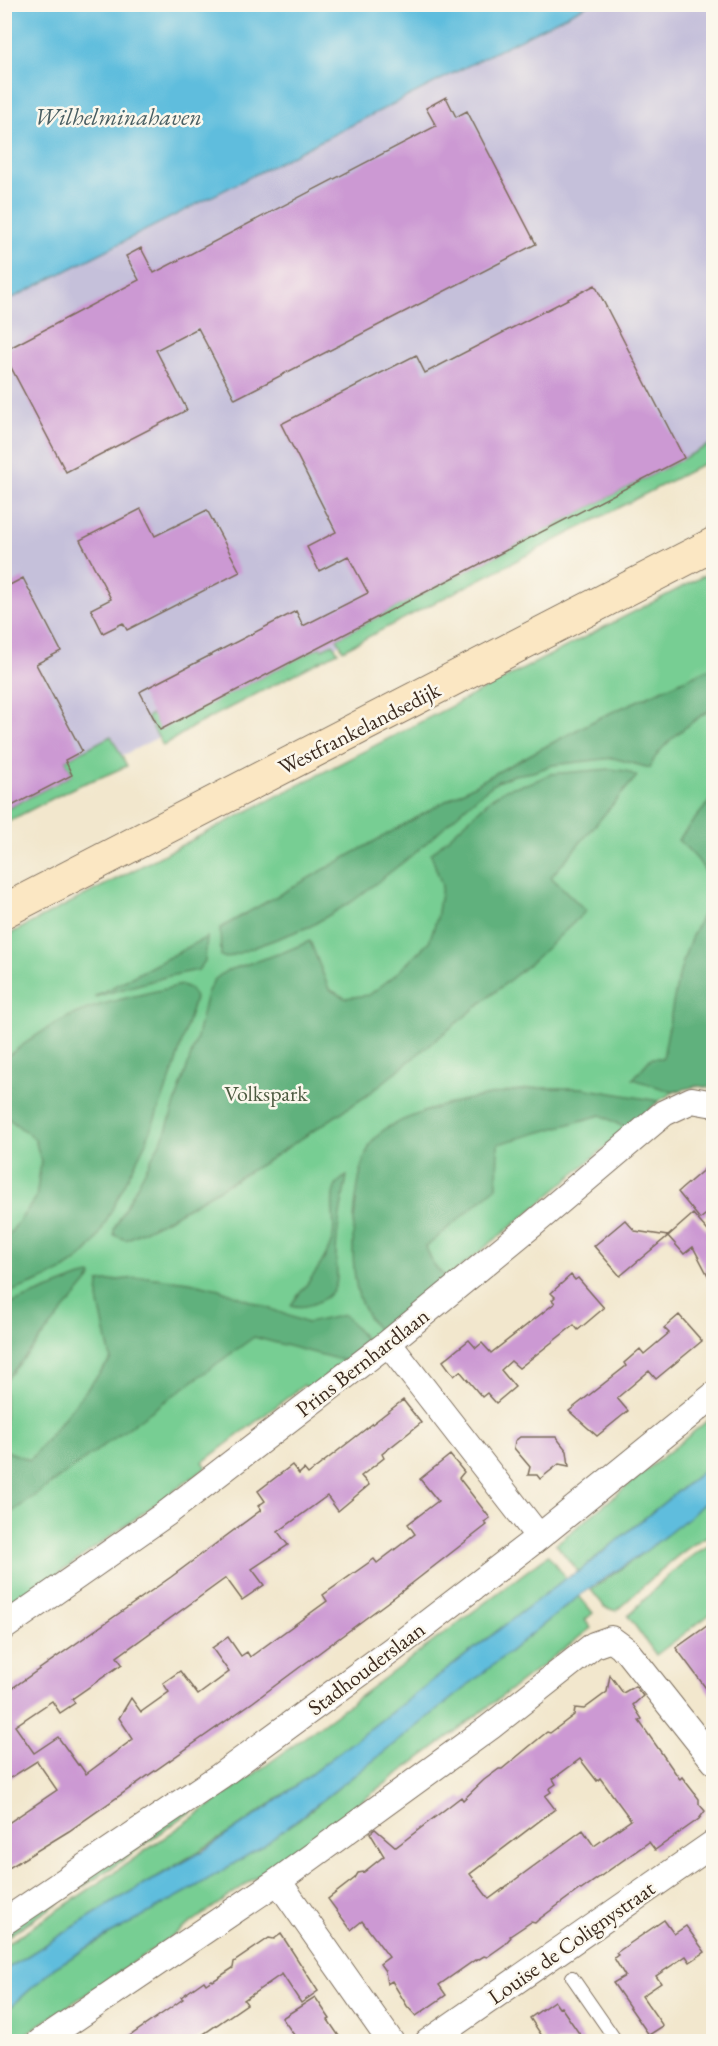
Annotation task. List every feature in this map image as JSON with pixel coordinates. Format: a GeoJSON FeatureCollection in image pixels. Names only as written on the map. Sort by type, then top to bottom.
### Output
{"type":"FeatureCollection","features":[{"type":"Feature","properties":{"kind":"street","name":"Westfrankelandsedijk"},"geometry":{"type":"LineString","coordinates":[[4,911],[714,544]]}},
{"type":"Feature","properties":{"kind":"street","name":"Prins Bernhardlaan"},"geometry":{"type":"LineString","coordinates":[[4,1628],[166,1513],[388,1343],[664,1113],[692,1100],[714,1104]]}},
{"type":"Feature","properties":{"kind":"street"},"geometry":{"type":"LineString","coordinates":[[388,1343],[539,1537]]}},
{"type":"Feature","properties":{"kind":"street","name":"Stadhouderslaan"},"geometry":{"type":"LineString","coordinates":[[4,1922],[220,1776],[396,1647],[539,1537],[714,1395]]}},
{"type":"Feature","properties":{"kind":"street"},"geometry":{"type":"LineString","coordinates":[[40,2042],[278,1881],[490,1727],[594,1645],[611,1639],[626,1650],[714,1761]]}},
{"type":"Feature","properties":{"kind":"street","name":"Louise de Colignystraat"},"geometry":{"type":"LineString","coordinates":[[428,2042],[714,1843]]}},
{"type":"Feature","properties":{"kind":"street"},"geometry":{"type":"LineString","coordinates":[[278,1881],[391,2042]]}},
{"type":"Feature","properties":{"kind":"lane"},"geometry":{"type":"LineString","coordinates":[[572,1977],[617,2042]]}},
{"type":"Feature","properties":{"kind":"shaded area"},"geometry":{"type":"Polygon","coordinates":[[[564,5],[713,5],[713,453],[5,818],[5,297],[564,5]]]}},
{"type":"Feature","properties":{"kind":"green space"},"geometry":{"type":"Polygon","coordinates":[[[713,443],[713,459],[343,650],[337,638],[713,443]]]}},
{"type":"Feature","properties":{"kind":"green space","name":"Volkspark"},"geometry":{"type":"Polygon","coordinates":[[[713,571],[713,1088],[698,1086],[685,1088],[659,1101],[538,1205],[308,1390],[304,1385],[203,1462],[207,1467],[5,1612],[4,937],[713,571]]]}},
{"type":"Feature","properties":{"kind":"green space"},"geometry":{"type":"Polygon","coordinates":[[[333,644],[338,652],[194,726],[163,746],[147,717],[152,714],[160,729],[320,647],[322,649],[333,644]]]}},
{"type":"Feature","properties":{"kind":"green space"},"geometry":{"type":"Polygon","coordinates":[[[713,667],[713,708],[668,743],[660,751],[650,768],[613,758],[553,765],[497,782],[478,796],[415,853],[353,901],[311,926],[226,958],[221,956],[220,928],[503,769],[601,717],[713,667]]]}},
{"type":"Feature","properties":{"kind":"green space"},"geometry":{"type":"Polygon","coordinates":[[[111,736],[127,766],[77,786],[5,823],[5,810],[72,775],[65,760],[111,736]]]}},
{"type":"Feature","properties":{"kind":"green space"},"geometry":{"type":"Polygon","coordinates":[[[610,769],[626,771],[637,776],[551,877],[586,911],[532,962],[365,1097],[267,1161],[170,1218],[126,1240],[114,1235],[114,1229],[166,1131],[197,1037],[207,993],[214,980],[226,971],[310,941],[329,989],[345,998],[369,995],[394,976],[429,942],[437,918],[442,886],[431,854],[492,798],[506,789],[533,782],[550,774],[610,769]]]}},
{"type":"Feature","properties":{"kind":"green space"},"geometry":{"type":"Polygon","coordinates":[[[713,797],[713,1088],[697,1086],[673,1092],[633,1079],[651,1058],[663,1058],[674,996],[686,950],[709,898],[709,884],[705,871],[697,859],[678,840],[713,797]]]}},
{"type":"Feature","properties":{"kind":"green space"},"geometry":{"type":"Polygon","coordinates":[[[207,937],[205,961],[198,970],[94,997],[207,937]]]}},
{"type":"Feature","properties":{"kind":"green space"},"geometry":{"type":"Polygon","coordinates":[[[182,985],[191,989],[195,998],[173,1072],[146,1142],[97,1239],[88,1251],[67,1268],[5,1294],[5,1238],[36,1198],[41,1162],[35,1139],[5,1116],[5,1058],[65,1018],[114,1001],[182,985]]]}},
{"type":"Feature","properties":{"kind":"green space"},"geometry":{"type":"Polygon","coordinates":[[[537,1088],[582,1088],[659,1101],[627,1129],[601,1115],[498,1144],[497,1187],[426,1247],[433,1264],[447,1279],[380,1333],[361,1302],[354,1263],[356,1199],[364,1160],[370,1145],[386,1128],[422,1112],[498,1093],[537,1088]]]}},
{"type":"Feature","properties":{"kind":"green space"},"geometry":{"type":"Polygon","coordinates":[[[347,1176],[337,1238],[335,1287],[327,1296],[315,1303],[302,1306],[291,1305],[315,1272],[330,1246],[334,1228],[333,1195],[335,1187],[347,1176]]]}},
{"type":"Feature","properties":{"kind":"green space"},"geometry":{"type":"Polygon","coordinates":[[[91,1275],[92,1277],[5,1381],[5,1306],[91,1275]]]}},
{"type":"Feature","properties":{"kind":"green space"},"geometry":{"type":"Polygon","coordinates":[[[146,1277],[190,1282],[219,1289],[307,1323],[344,1315],[368,1342],[345,1361],[254,1337],[5,1517],[4,1450],[30,1460],[111,1359],[98,1299],[99,1282],[146,1277]]]}},
{"type":"Feature","properties":{"kind":"green space"},"geometry":{"type":"Polygon","coordinates":[[[713,1416],[713,1463],[578,1572],[556,1544],[713,1416]]]}},
{"type":"Feature","properties":{"kind":"green space"},"geometry":{"type":"Polygon","coordinates":[[[713,1494],[713,1534],[677,1557],[616,1611],[605,1607],[591,1590],[639,1556],[713,1494]]]}},
{"type":"Feature","properties":{"kind":"green space"},"geometry":{"type":"Polygon","coordinates":[[[713,1544],[713,1612],[656,1655],[628,1616],[679,1566],[713,1544]]]}},
{"type":"Feature","properties":{"kind":"green space"},"geometry":{"type":"Polygon","coordinates":[[[548,1555],[566,1578],[359,1739],[232,1831],[5,1970],[5,1945],[212,1804],[548,1555]]]}},
{"type":"Feature","properties":{"kind":"green space"},"geometry":{"type":"Polygon","coordinates":[[[579,1596],[593,1613],[585,1620],[591,1628],[379,1789],[235,1892],[15,2041],[5,2042],[5,2012],[54,1968],[298,1820],[579,1596]]]}},
{"type":"Feature","properties":{"kind":"green space"},"geometry":{"type":"Polygon","coordinates":[[[191,1805],[194,1809],[119,1863],[5,1938],[5,1931],[191,1805]]]}},
{"type":"Feature","properties":{"kind":"water","name":"Wilhelminahaven"},"geometry":{"type":"Polygon","coordinates":[[[5,4],[587,4],[587,5],[5,302],[5,4]]]}},
{"type":"Feature","properties":{"kind":"water"},"geometry":{"type":"Polygon","coordinates":[[[713,1463],[713,1494],[692,1515],[647,1550],[579,1596],[400,1740],[263,1846],[54,1968],[5,2012],[5,1970],[115,1901],[203,1851],[268,1807],[566,1578],[578,1572],[713,1463]]]}},
{"type":"Feature","properties":{"kind":"building"},"geometry":{"type":"Polygon","coordinates":[[[446,97],[456,117],[467,111],[536,244],[235,399],[198,328],[156,350],[187,410],[66,472],[4,351],[139,280],[126,256],[141,248],[154,273],[436,126],[426,108],[446,97]]]}},
{"type":"Feature","properties":{"kind":"building"},"geometry":{"type":"Polygon","coordinates":[[[595,285],[684,458],[160,730],[140,692],[143,690],[296,611],[303,626],[368,593],[348,556],[319,571],[307,547],[336,532],[281,424],[416,355],[425,373],[595,285]]]}},
{"type":"Feature","properties":{"kind":"building"},"geometry":{"type":"Polygon","coordinates":[[[141,509],[155,536],[207,510],[240,572],[127,630],[123,623],[103,633],[91,609],[111,599],[80,540],[141,509]]]}},
{"type":"Feature","properties":{"kind":"building"},"geometry":{"type":"Polygon","coordinates":[[[23,578],[61,651],[36,664],[82,751],[65,760],[72,775],[4,810],[4,588],[23,578]]]}},
{"type":"Feature","properties":{"kind":"building"},"geometry":{"type":"Polygon","coordinates":[[[714,1161],[714,1208],[700,1219],[678,1192],[714,1161]]]}},
{"type":"Feature","properties":{"kind":"building"},"geometry":{"type":"Polygon","coordinates":[[[693,1214],[714,1238],[714,1287],[693,1247],[684,1254],[668,1236],[693,1214]]]}},
{"type":"Feature","properties":{"kind":"building"},"geometry":{"type":"Polygon","coordinates":[[[625,1220],[635,1231],[668,1236],[620,1276],[594,1246],[625,1220]]]}},
{"type":"Feature","properties":{"kind":"building"},"geometry":{"type":"Polygon","coordinates":[[[571,1275],[575,1280],[578,1278],[604,1308],[578,1330],[574,1325],[519,1368],[511,1361],[501,1370],[515,1387],[496,1403],[487,1393],[482,1397],[460,1371],[454,1376],[443,1361],[469,1340],[476,1348],[482,1343],[491,1353],[555,1303],[552,1300],[555,1297],[551,1293],[571,1275]]]}},
{"type":"Feature","properties":{"kind":"building"},"geometry":{"type":"Polygon","coordinates":[[[679,1315],[702,1341],[656,1379],[649,1371],[617,1398],[628,1411],[597,1436],[569,1411],[626,1366],[624,1363],[640,1349],[644,1354],[669,1333],[664,1328],[679,1315]]]}},
{"type":"Feature","properties":{"kind":"building"},"geometry":{"type":"Polygon","coordinates":[[[403,1400],[421,1423],[382,1454],[384,1458],[361,1476],[369,1485],[338,1511],[327,1496],[278,1532],[288,1545],[252,1569],[264,1585],[242,1600],[226,1578],[117,1657],[122,1664],[72,1699],[75,1703],[60,1713],[52,1701],[15,1726],[34,1753],[58,1737],[86,1774],[133,1739],[119,1718],[131,1698],[141,1712],[169,1692],[163,1683],[180,1671],[198,1695],[229,1672],[212,1648],[228,1637],[241,1656],[247,1652],[250,1657],[327,1601],[323,1595],[374,1559],[377,1563],[415,1534],[408,1524],[438,1501],[420,1479],[450,1455],[464,1472],[459,1478],[490,1518],[484,1522],[487,1525],[253,1702],[69,1831],[4,1871],[4,1826],[57,1790],[37,1761],[4,1782],[4,1694],[171,1577],[261,1510],[258,1506],[265,1501],[258,1491],[292,1465],[299,1474],[304,1469],[308,1474],[403,1400]]]}},
{"type":"Feature","properties":{"kind":"building"},"geometry":{"type":"Polygon","coordinates":[[[520,1437],[556,1437],[567,1451],[569,1466],[559,1464],[540,1479],[537,1475],[528,1475],[530,1467],[514,1448],[515,1441],[520,1437]]]}},
{"type":"Feature","properties":{"kind":"building"},"geometry":{"type":"Polygon","coordinates":[[[714,1621],[714,1699],[676,1648],[714,1621]]]}},
{"type":"Feature","properties":{"kind":"building"},"geometry":{"type":"Polygon","coordinates":[[[610,1675],[623,1693],[635,1686],[643,1696],[633,1705],[642,1719],[639,1721],[679,1778],[682,1777],[699,1799],[699,1804],[705,1811],[699,1819],[655,1850],[649,1842],[535,1923],[531,1922],[510,1936],[504,1945],[487,1957],[475,1960],[439,1985],[446,1995],[416,2016],[392,1981],[387,1984],[385,1971],[380,1964],[389,1957],[362,1921],[351,1930],[328,1899],[355,1878],[358,1873],[364,1872],[384,1856],[370,1833],[375,1829],[396,1847],[461,1797],[463,1800],[484,1780],[502,1769],[547,1732],[550,1733],[574,1715],[575,1708],[584,1709],[607,1692],[610,1675]],[[580,1759],[553,1779],[556,1784],[545,1796],[555,1809],[470,1874],[489,1899],[583,1830],[594,1846],[631,1820],[600,1778],[597,1781],[580,1759]]]}},
{"type":"Feature","properties":{"kind":"building"},"geometry":{"type":"Polygon","coordinates":[[[664,1920],[674,1934],[686,1926],[705,1952],[690,1962],[686,1956],[656,1976],[661,1983],[642,1996],[663,2026],[649,2035],[613,1983],[625,1976],[614,1958],[618,1955],[616,1953],[664,1920]]]}},
{"type":"Feature","properties":{"kind":"building"},"geometry":{"type":"Polygon","coordinates":[[[281,1934],[318,1991],[301,2003],[282,1974],[244,2000],[247,2004],[192,2042],[121,2042],[183,1999],[181,1997],[204,1981],[206,1984],[213,1981],[233,1968],[234,1962],[269,1938],[274,1939],[281,1934]]]}},
{"type":"Feature","properties":{"kind":"building"},"geometry":{"type":"Polygon","coordinates":[[[315,1997],[343,2042],[299,2042],[282,2018],[315,1997]]]}},
{"type":"Feature","properties":{"kind":"building"},"geometry":{"type":"Polygon","coordinates":[[[554,2001],[559,2008],[561,2007],[585,2042],[546,2042],[530,2018],[554,2001]]]}}]}
